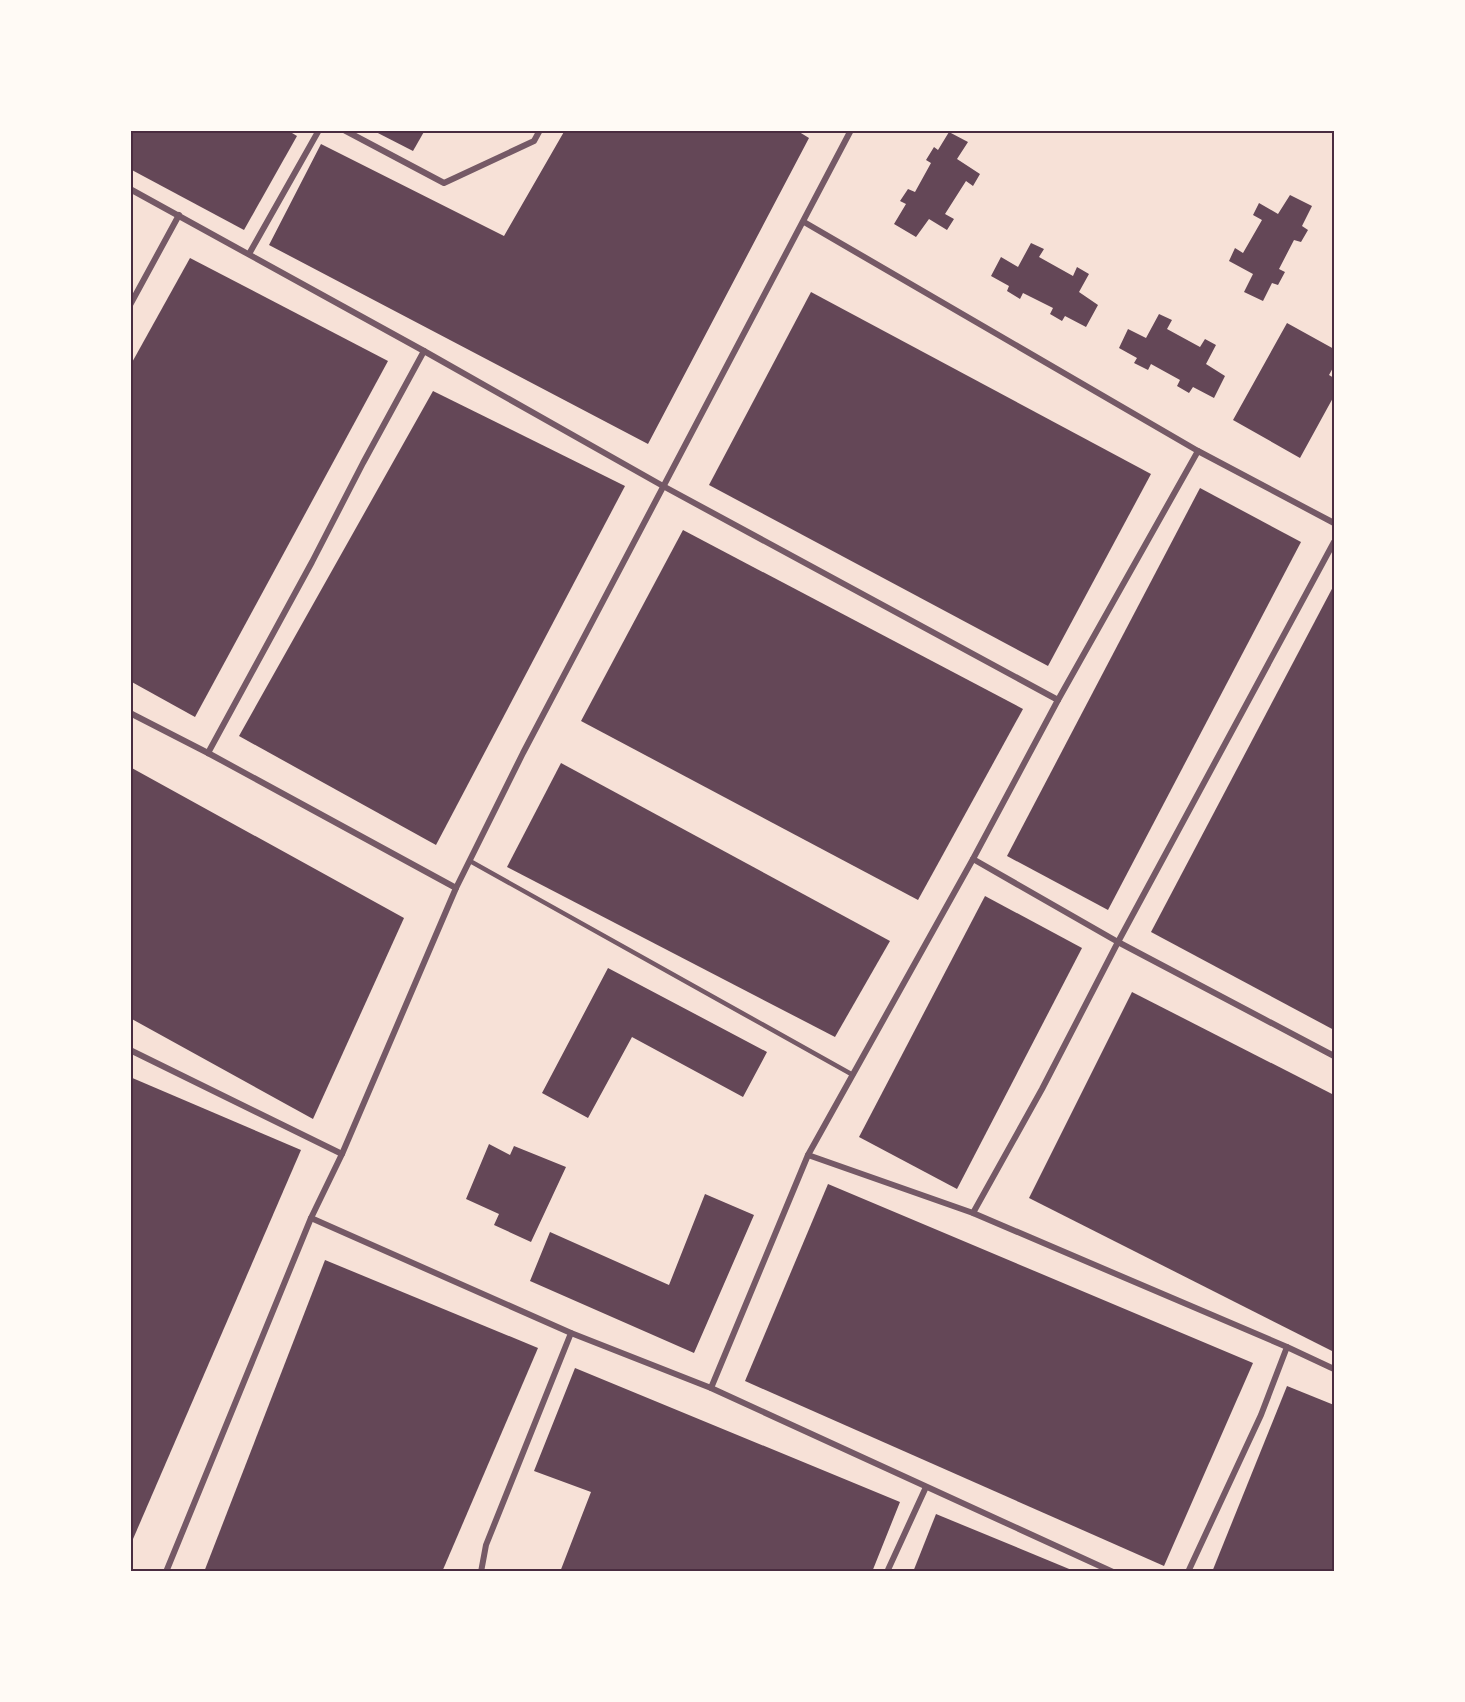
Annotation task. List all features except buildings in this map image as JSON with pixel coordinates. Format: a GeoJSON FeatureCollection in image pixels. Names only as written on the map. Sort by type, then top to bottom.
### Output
{"type":"FeatureCollection","features":[{"type":"Feature","properties":{"kind":"street"},"geometry":{"type":"LineString","coordinates":[[249,254],[319,130]]}},
{"type":"Feature","properties":{"kind":"street"},"geometry":{"type":"LineString","coordinates":[[344,130],[444,183],[534,141],[540,130]]}},
{"type":"Feature","properties":{"kind":"street"},"geometry":{"type":"LineString","coordinates":[[166,1572],[311,1218],[342,1154],[456,888],[523,753],[850,131]]}},
{"type":"Feature","properties":{"kind":"street"},"geometry":{"type":"LineString","coordinates":[[130,189],[663,486],[1058,700]]}},
{"type":"Feature","properties":{"kind":"street"},"geometry":{"type":"LineString","coordinates":[[130,305],[179,215]]}},
{"type":"Feature","properties":{"kind":"street"},"geometry":{"type":"LineString","coordinates":[[804,222],[1198,451],[1335,523]]}},
{"type":"Feature","properties":{"kind":"street"},"geometry":{"type":"LineString","coordinates":[[208,753],[424,351]]}},
{"type":"Feature","properties":{"kind":"street"},"geometry":{"type":"LineString","coordinates":[[711,1388],[808,1155],[973,859],[1058,700],[1198,451]]}},
{"type":"Feature","properties":{"kind":"street"},"geometry":{"type":"LineString","coordinates":[[973,1213],[1042,1089],[1118,942],[1335,542]]}},
{"type":"Feature","properties":{"kind":"street"},"geometry":{"type":"LineString","coordinates":[[130,712],[456,888]]}},
{"type":"Feature","properties":{"kind":"street"},"geometry":{"type":"LineString","coordinates":[[973,859],[1118,942],[1335,1056]]}},
{"type":"Feature","properties":{"kind":"street"},"geometry":{"type":"LineString","coordinates":[[130,1050],[342,1154]]}},
{"type":"Feature","properties":{"kind":"street"},"geometry":{"type":"LineString","coordinates":[[808,1155],[973,1213],[1335,1369]]}},
{"type":"Feature","properties":{"kind":"street"},"geometry":{"type":"LineString","coordinates":[[311,1218],[572,1333],[711,1388],[1113,1572]]}},
{"type":"Feature","properties":{"kind":"street"},"geometry":{"type":"LineString","coordinates":[[481,1572],[486,1545],[572,1333]]}},
{"type":"Feature","properties":{"kind":"street"},"geometry":{"type":"LineString","coordinates":[[1188,1572],[1261,1415],[1287,1347]]}},
{"type":"Feature","properties":{"kind":"street"},"geometry":{"type":"LineString","coordinates":[[887,1572],[926,1486]]}},
{"type":"Feature","properties":{"kind":"lane"},"geometry":{"type":"LineString","coordinates":[[470,861],[853,1076]]}}]}
